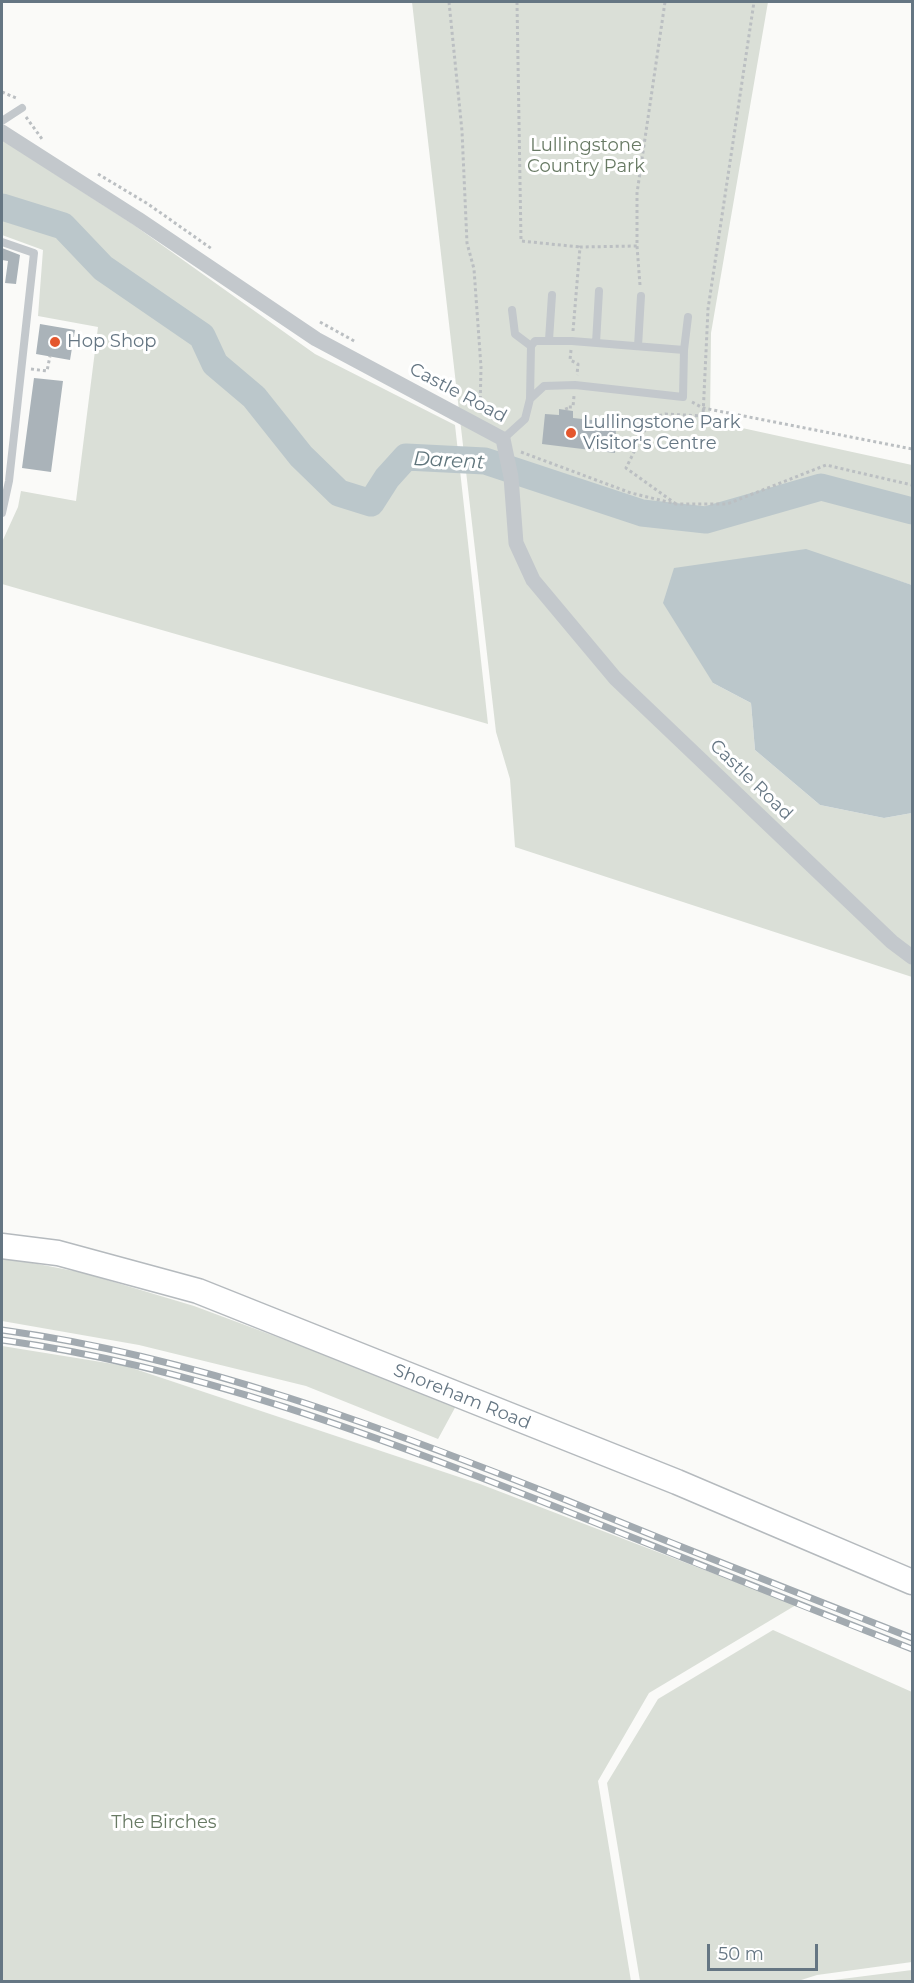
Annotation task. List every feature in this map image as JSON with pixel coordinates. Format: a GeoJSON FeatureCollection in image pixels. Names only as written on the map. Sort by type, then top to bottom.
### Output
{"type":"FeatureCollection","features":[{"type":"Feature","properties":{"kind":"main road","name":"Shoreham Road"},"geometry":{"type":"LineString","coordinates":[[2,1246],[58,1253],[198,1291],[676,1482],[912,1582]]}},
{"type":"Feature","properties":{"kind":"street","name":"Castle Road"},"geometry":{"type":"LineString","coordinates":[[2,132],[138,219],[316,339],[507,450],[516,543],[533,580],[615,678],[892,942],[912,957]]}},
{"type":"Feature","properties":{"kind":"lane"},"geometry":{"type":"LineString","coordinates":[[2,121],[21,108]]}},
{"type":"Feature","properties":{"kind":"lane"},"geometry":{"type":"LineString","coordinates":[[2,242],[34,253],[23,368],[9,481],[2,513]]}},
{"type":"Feature","properties":{"kind":"lane"},"geometry":{"type":"LineString","coordinates":[[596,343],[599,291]]}},
{"type":"Feature","properties":{"kind":"lane"},"geometry":{"type":"LineString","coordinates":[[549,340],[552,295]]}},
{"type":"Feature","properties":{"kind":"lane"},"geometry":{"type":"LineString","coordinates":[[638,346],[640,296]]}},
{"type":"Feature","properties":{"kind":"lane"},"geometry":{"type":"LineString","coordinates":[[512,310],[515,334],[531,346]]}},
{"type":"Feature","properties":{"kind":"lane"},"geometry":{"type":"LineString","coordinates":[[530,399],[544,386],[575,385],[683,397],[684,350],[688,317]]}},
{"type":"Feature","properties":{"kind":"lane"},"geometry":{"type":"LineString","coordinates":[[507,450],[525,419],[530,399],[531,346],[535,341],[572,341],[684,350]]}},
{"type":"Feature","properties":{"kind":"path"},"geometry":{"type":"LineString","coordinates":[[449,2],[462,130],[467,243],[474,270],[482,396],[478,419]]}},
{"type":"Feature","properties":{"kind":"path"},"geometry":{"type":"LineString","coordinates":[[517,2],[521,241],[580,247],[637,246]]}},
{"type":"Feature","properties":{"kind":"path"},"geometry":{"type":"LineString","coordinates":[[640,296],[637,193],[665,2]]}},
{"type":"Feature","properties":{"kind":"path"},"geometry":{"type":"LineString","coordinates":[[676,504],[626,468],[651,418],[665,414],[703,416],[708,309],[754,2]]}},
{"type":"Feature","properties":{"kind":"path"},"geometry":{"type":"LineString","coordinates":[[2,92],[15,97],[29,124],[45,143]]}},
{"type":"Feature","properties":{"kind":"path"},"geometry":{"type":"LineString","coordinates":[[96,173],[148,204],[214,250]]}},
{"type":"Feature","properties":{"kind":"path"},"geometry":{"type":"LineString","coordinates":[[567,410],[566,406],[573,407],[578,364],[570,360],[580,247]]}},
{"type":"Feature","properties":{"kind":"path"},"geometry":{"type":"LineString","coordinates":[[319,322],[359,343]]}},
{"type":"Feature","properties":{"kind":"path"},"geometry":{"type":"LineString","coordinates":[[23,368],[47,371],[50,356]]}},
{"type":"Feature","properties":{"kind":"path"},"geometry":{"type":"LineString","coordinates":[[683,397],[704,408],[912,449]]}},
{"type":"Feature","properties":{"kind":"path"},"geometry":{"type":"LineString","coordinates":[[507,450],[516,450],[631,493],[676,504],[727,504],[826,465],[912,484]]}},
{"type":"Feature","properties":{"kind":"green space","name":"Lullingstone Country Park"},"geometry":{"type":"Polygon","coordinates":[[[412,2],[768,2],[711,333],[710,421],[912,465],[912,585],[893,579],[713,683],[751,703],[755,750],[820,805],[884,818],[912,813],[912,977],[515,847],[510,779],[496,732],[412,2]]]}},
{"type":"Feature","properties":{"kind":"green space"},"geometry":{"type":"Polygon","coordinates":[[[2,140],[131,223],[315,354],[455,425],[488,724],[2,584],[2,542],[18,507],[21,491],[76,501],[98,327],[38,316],[43,250],[2,235],[2,140]]]}},
{"type":"Feature","properties":{"kind":"green space"},"geometry":{"type":"Polygon","coordinates":[[[2,1257],[84,1273],[194,1306],[457,1404],[438,1439],[306,1386],[139,1345],[2,1321],[2,1257]]]}},
{"type":"Feature","properties":{"kind":"green space","name":"The Birches"},"geometry":{"type":"Polygon","coordinates":[[[2,1346],[126,1366],[480,1484],[796,1605],[649,1693],[598,1781],[631,1981],[2,1981],[2,1346]]]}},
{"type":"Feature","properties":{"kind":"green space"},"geometry":{"type":"Polygon","coordinates":[[[773,1630],[912,1692],[912,1962],[817,1975],[798,1981],[640,1981],[607,1783],[658,1699],[773,1630]]]}},
{"type":"Feature","properties":{"kind":"green space"},"geometry":{"type":"Polygon","coordinates":[[[912,1970],[912,1981],[826,1981],[912,1970]]]}},
{"type":"Feature","properties":{"kind":"shaded area"},"geometry":{"type":"Polygon","coordinates":[[[806,549],[912,585],[912,813],[884,818],[820,805],[755,750],[751,703],[713,683],[663,603],[674,568],[806,549]]]}},
{"type":"Feature","properties":{"kind":"building"},"geometry":{"type":"Polygon","coordinates":[[[2,248],[20,255],[16,284],[5,283],[8,261],[2,260],[2,248]]]}},
{"type":"Feature","properties":{"kind":"building","name":"Hop Shop"},"geometry":{"type":"Polygon","coordinates":[[[40,324],[75,330],[70,360],[36,354],[40,324]]]}},
{"type":"Feature","properties":{"kind":"building"},"geometry":{"type":"Polygon","coordinates":[[[34,378],[63,381],[51,472],[22,468],[34,378]]]}},
{"type":"Feature","properties":{"kind":"building","name":"Lullingstone Park Visitor's Centre"},"geometry":{"type":"Polygon","coordinates":[[[559,409],[573,411],[573,418],[601,421],[601,426],[616,428],[615,453],[542,444],[545,414],[559,415],[559,409]]]}},
{"type":"Feature","properties":{"kind":"waterway","name":"Darent"},"geometry":{"type":"LineString","coordinates":[[2,207],[63,226],[103,268],[202,336],[215,364],[254,397],[301,456],[339,493],[371,503],[387,478],[406,457],[485,461],[642,513],[706,520],[821,487],[912,511]]}},
{"type":"Feature","properties":{"kind":"railway"},"geometry":{"type":"LineString","coordinates":[[2,1330],[75,1342],[218,1376],[358,1421],[497,1473],[912,1638]]}},
{"type":"Feature","properties":{"kind":"railway"},"geometry":{"type":"LineString","coordinates":[[2,1340],[75,1352],[217,1386],[356,1431],[493,1482],[912,1649]]}},
{"type":"Feature","properties":{"kind":"place","name":"Hop Shop"},"geometry":{"type":"Point","coordinates":[55,342]}},
{"type":"Feature","properties":{"kind":"place","name":"Lullingstone Park Visitor's Centre"},"geometry":{"type":"Point","coordinates":[571,433]}}]}
